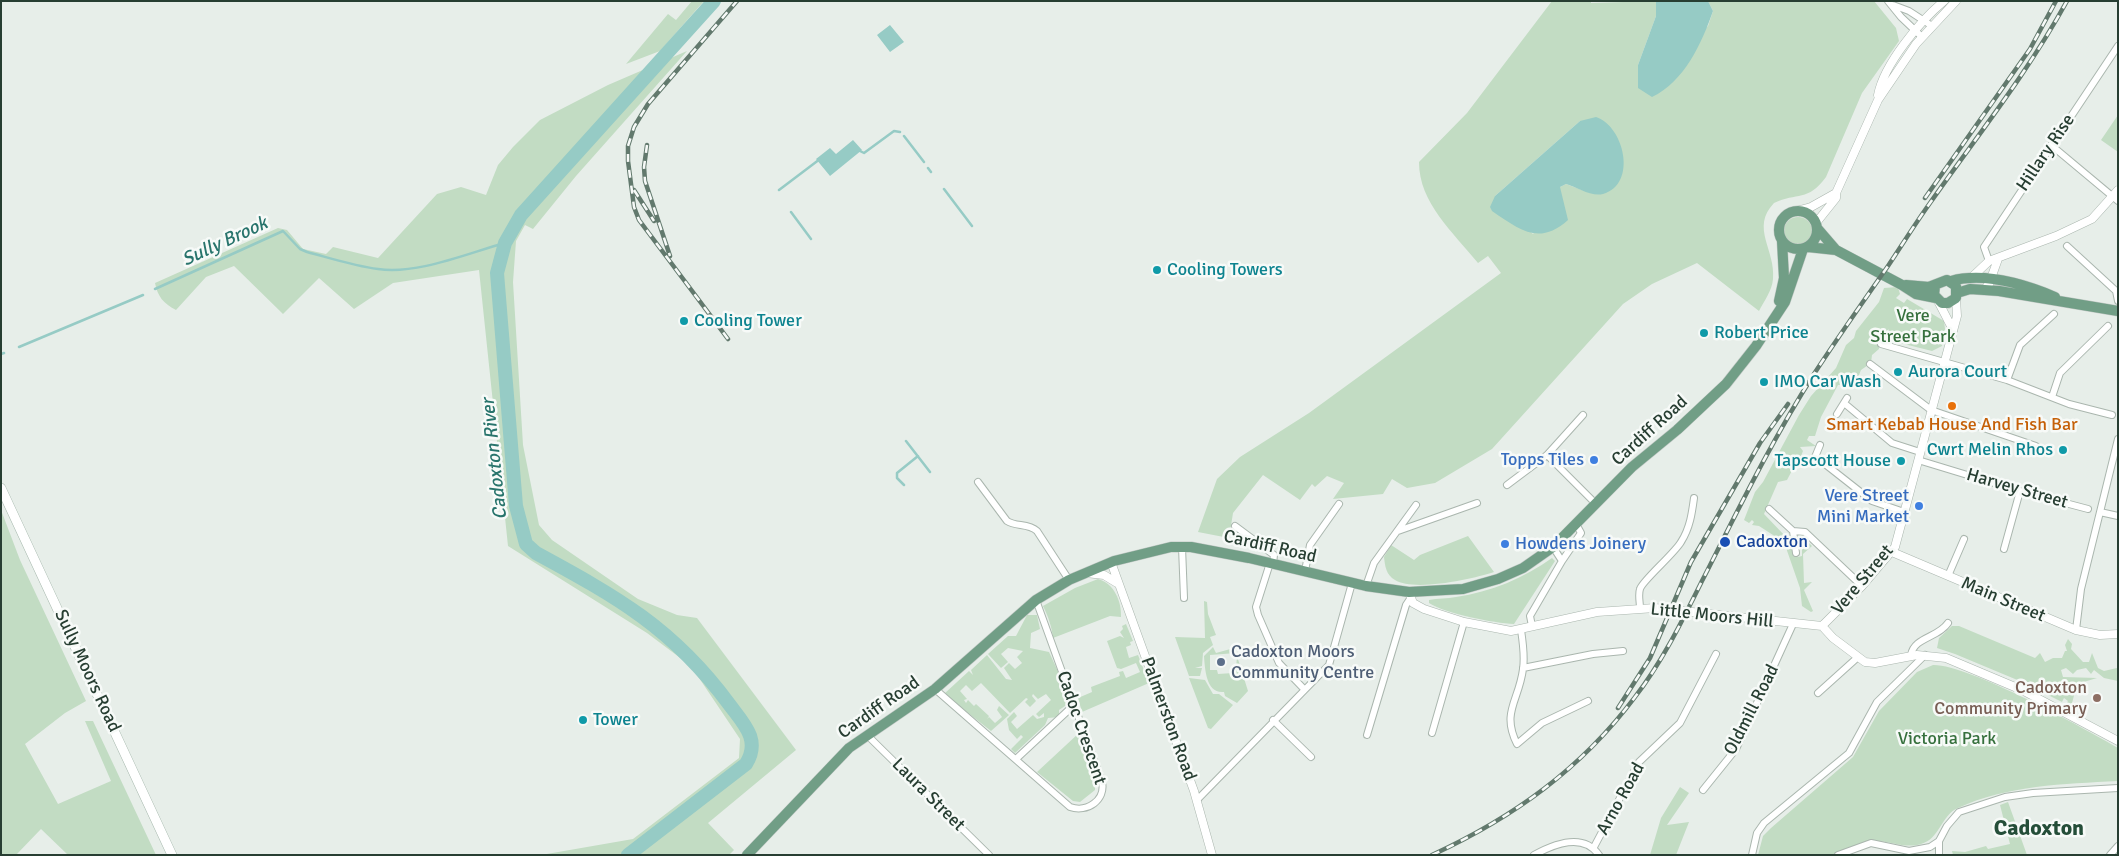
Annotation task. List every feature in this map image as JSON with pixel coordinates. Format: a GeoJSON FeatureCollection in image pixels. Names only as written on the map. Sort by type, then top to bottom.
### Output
{"type":"FeatureCollection","features":[{"type":"Feature","properties":{"kind":"main road"},"geometry":{"type":"LineString","coordinates":[[1836,250],[1793,249],[1782,241],[1779,233],[1781,221],[1790,213],[1796,211],[1808,214],[1836,250],[1916,294],[1948,303],[1957,295],[1970,289],[2118,311]]}},
{"type":"Feature","properties":{"kind":"main road"},"geometry":{"type":"LineString","coordinates":[[1805,248],[1816,239],[1816,225]]}},
{"type":"Feature","properties":{"kind":"main road","name":"Cardiff Road"},"geometry":{"type":"LineString","coordinates":[[1778,309],[1784,278],[1782,241]]}},
{"type":"Feature","properties":{"kind":"main road","name":"Cardiff Road"},"geometry":{"type":"LineString","coordinates":[[747,855],[840,756],[867,735],[935,689],[1036,600],[1069,580],[1111,562],[1143,553],[1182,547],[1272,563],[1410,595],[1444,592],[1482,585],[1523,568],[1553,546],[1632,467],[1677,430],[1726,384],[1756,346],[1778,309],[1785,302],[1805,248]]}},
{"type":"Feature","properties":{"kind":"main road"},"geometry":{"type":"LineString","coordinates":[[1902,285],[1923,288],[1935,286],[1942,280],[1991,279],[2028,288],[2065,302]]}},
{"type":"Feature","properties":{"kind":"main road"},"geometry":{"type":"LineString","coordinates":[[1951,281],[1956,286],[1957,295]]}},
{"type":"Feature","properties":{"kind":"main road"},"geometry":{"type":"LineString","coordinates":[[1935,286],[1937,299]]}},
{"type":"Feature","properties":{"kind":"main road","name":"Sully Moors Road"},"geometry":{"type":"LineString","coordinates":[[1,488],[172,855]]}},
{"type":"Feature","properties":{"kind":"street"},"geometry":{"type":"LineString","coordinates":[[1878,100],[1879,92],[1892,65],[1915,31],[1944,1]]}},
{"type":"Feature","properties":{"kind":"street"},"geometry":{"type":"LineString","coordinates":[[1816,225],[1836,198],[1836,193],[1878,100],[1922,37],[1956,1]]}},
{"type":"Feature","properties":{"kind":"street"},"geometry":{"type":"LineString","coordinates":[[1890,3],[1909,11],[1932,26]]}},
{"type":"Feature","properties":{"kind":"street"},"geometry":{"type":"LineString","coordinates":[[1890,3],[1901,17],[1922,37]]}},
{"type":"Feature","properties":{"kind":"street","name":"Hillary Rise"},"geometry":{"type":"LineString","coordinates":[[1989,261],[1984,247],[2118,46]]}},
{"type":"Feature","properties":{"kind":"street"},"geometry":{"type":"LineString","coordinates":[[1971,278],[1989,261],[2083,224],[2116,196],[2051,145]]}},
{"type":"Feature","properties":{"kind":"street"},"geometry":{"type":"LineString","coordinates":[[1796,211],[1811,207],[1836,193]]}},
{"type":"Feature","properties":{"kind":"street"},"geometry":{"type":"LineString","coordinates":[[2067,246],[2116,291],[2118,301]]}},
{"type":"Feature","properties":{"kind":"street"},"geometry":{"type":"LineString","coordinates":[[1984,290],[1991,279],[1998,258]]}},
{"type":"Feature","properties":{"kind":"street","name":"Vere Street"},"geometry":{"type":"LineString","coordinates":[[1822,626],[1862,586],[1892,552],[1952,328],[1957,316],[1957,295]]}},
{"type":"Feature","properties":{"kind":"street"},"geometry":{"type":"LineString","coordinates":[[1937,299],[1952,328]]}},
{"type":"Feature","properties":{"kind":"street"},"geometry":{"type":"LineString","coordinates":[[2008,380],[2020,345],[2054,314]]}},
{"type":"Feature","properties":{"kind":"street"},"geometry":{"type":"LineString","coordinates":[[2052,397],[2060,373],[2108,326]]}},
{"type":"Feature","properties":{"kind":"street"},"geometry":{"type":"LineString","coordinates":[[1881,344],[1944,360],[2008,380],[2069,404],[2112,415]]}},
{"type":"Feature","properties":{"kind":"street"},"geometry":{"type":"LineString","coordinates":[[1870,364],[1931,410],[2036,446]]}},
{"type":"Feature","properties":{"kind":"street","name":"Harvey Street"},"geometry":{"type":"LineString","coordinates":[[1837,414],[1846,402],[1892,443],[1919,456],[2020,491],[2088,509]]}},
{"type":"Feature","properties":{"kind":"street"},"geometry":{"type":"LineString","coordinates":[[1506,485],[1547,455],[1583,415]]}},
{"type":"Feature","properties":{"kind":"street"},"geometry":{"type":"LineString","coordinates":[[2076,630],[2080,589],[2118,439]]}},
{"type":"Feature","properties":{"kind":"street"},"geometry":{"type":"LineString","coordinates":[[1820,445],[1815,459],[1872,501],[1904,512]]}},
{"type":"Feature","properties":{"kind":"street"},"geometry":{"type":"LineString","coordinates":[[1547,455],[1596,504]]}},
{"type":"Feature","properties":{"kind":"street"},"geometry":{"type":"LineString","coordinates":[[978,482],[1007,521],[1031,527],[1040,534],[1069,580]]}},
{"type":"Feature","properties":{"kind":"street"},"geometry":{"type":"LineString","coordinates":[[2004,549],[2020,491]]}},
{"type":"Feature","properties":{"kind":"street"},"geometry":{"type":"LineString","coordinates":[[1640,608],[1640,588],[1682,542],[1692,518],[1694,498]]}},
{"type":"Feature","properties":{"kind":"street"},"geometry":{"type":"LineString","coordinates":[[1397,531],[1477,503]]}},
{"type":"Feature","properties":{"kind":"street"},"geometry":{"type":"LineString","coordinates":[[1305,571],[1310,545],[1339,504]]}},
{"type":"Feature","properties":{"kind":"street"},"geometry":{"type":"LineString","coordinates":[[1366,586],[1374,564],[1416,505]]}},
{"type":"Feature","properties":{"kind":"street"},"geometry":{"type":"LineString","coordinates":[[1769,509],[1793,531],[1805,532],[1862,586]]}},
{"type":"Feature","properties":{"kind":"street"},"geometry":{"type":"LineString","coordinates":[[2100,512],[2118,516]]}},
{"type":"Feature","properties":{"kind":"street"},"geometry":{"type":"LineString","coordinates":[[1532,626],[1530,616],[1562,561],[1582,533],[1576,524]]}},
{"type":"Feature","properties":{"kind":"street"},"geometry":{"type":"LineString","coordinates":[[1235,526],[1274,554],[1256,607],[1279,663],[1304,688]]}},
{"type":"Feature","properties":{"kind":"street"},"geometry":{"type":"LineString","coordinates":[[1793,531],[1796,553]]}},
{"type":"Feature","properties":{"kind":"street"},"geometry":{"type":"LineString","coordinates":[[1948,576],[1964,539]]}},
{"type":"Feature","properties":{"kind":"street"},"geometry":{"type":"LineString","coordinates":[[1553,546],[1562,561]]}},
{"type":"Feature","properties":{"kind":"street"},"geometry":{"type":"LineString","coordinates":[[1182,547],[1184,598]]}},
{"type":"Feature","properties":{"kind":"street","name":"Main Street"},"geometry":{"type":"LineString","coordinates":[[1892,552],[2076,630],[2100,635],[2118,634]]}},
{"type":"Feature","properties":{"kind":"street","name":"Palmerston Road"},"geometry":{"type":"LineString","coordinates":[[1111,562],[1197,800],[1212,855]]}},
{"type":"Feature","properties":{"kind":"street"},"geometry":{"type":"LineString","coordinates":[[1084,573],[1104,575],[1119,584]]}},
{"type":"Feature","properties":{"kind":"street"},"geometry":{"type":"LineString","coordinates":[[1197,800],[1304,688],[1329,665],[1352,583]]}},
{"type":"Feature","properties":{"kind":"street"},"geometry":{"type":"LineString","coordinates":[[1367,735],[1410,595]]}},
{"type":"Feature","properties":{"kind":"street","name":"Little Moors Hill"},"geometry":{"type":"LineString","coordinates":[[1410,595],[1417,606],[1464,622],[1494,629],[1521,630],[1590,613],[1640,608],[1680,610],[1822,626]]}},
{"type":"Feature","properties":{"kind":"street","name":"Cadoc Crescent"},"geometry":{"type":"LineString","coordinates":[[935,689],[1070,806],[1080,809],[1098,801],[1103,792],[1102,782],[1036,600]]}},
{"type":"Feature","properties":{"kind":"street"},"geometry":{"type":"LineString","coordinates":[[1432,733],[1464,622]]}},
{"type":"Feature","properties":{"kind":"street"},"geometry":{"type":"LineString","coordinates":[[1911,655],[1912,649],[1917,644],[1942,632],[1948,623]]}},
{"type":"Feature","properties":{"kind":"street","name":"Oldmill Road"},"geometry":{"type":"LineString","coordinates":[[1703,790],[1736,749],[1793,624]]}},
{"type":"Feature","properties":{"kind":"street"},"geometry":{"type":"LineString","coordinates":[[1822,626],[1858,657],[1875,663],[1911,655],[1946,658],[2000,680],[2118,741]]}},
{"type":"Feature","properties":{"kind":"street"},"geometry":{"type":"LineString","coordinates":[[1521,630],[1524,668],[1509,720],[1510,729],[1518,744],[1542,722],[1588,701]]}},
{"type":"Feature","properties":{"kind":"street"},"geometry":{"type":"LineString","coordinates":[[1524,668],[1593,654],[1623,651]]}},
{"type":"Feature","properties":{"kind":"street","name":"Arno Road"},"geometry":{"type":"LineString","coordinates":[[1594,847],[1639,762],[1680,723],[1716,654]]}},
{"type":"Feature","properties":{"kind":"street"},"geometry":{"type":"LineString","coordinates":[[1752,855],[1756,833],[1764,824],[1848,753],[1877,702],[1925,655]]}},
{"type":"Feature","properties":{"kind":"street"},"geometry":{"type":"LineString","coordinates":[[1818,692],[1858,657]]}},
{"type":"Feature","properties":{"kind":"street"},"geometry":{"type":"LineString","coordinates":[[1016,759],[1074,705]]}},
{"type":"Feature","properties":{"kind":"street"},"geometry":{"type":"LineString","coordinates":[[1273,720],[1311,757]]}},
{"type":"Feature","properties":{"kind":"street","name":"Laura Street"},"geometry":{"type":"LineString","coordinates":[[867,735],[989,855]]}},
{"type":"Feature","properties":{"kind":"street"},"geometry":{"type":"LineString","coordinates":[[1939,855],[1939,841],[1947,826],[1959,812],[2005,797],[2118,788]]}},
{"type":"Feature","properties":{"kind":"street"},"geometry":{"type":"LineString","coordinates":[[1534,855],[1565,841],[1578,842],[1594,847],[1600,855]]}},
{"type":"Feature","properties":{"kind":"street"},"geometry":{"type":"LineString","coordinates":[[1838,855],[1871,843],[1909,851],[1930,847],[1939,841]]}},
{"type":"Feature","properties":{"kind":"street"},"geometry":{"type":"LineString","coordinates":[[2110,855],[2118,846]]}},
{"type":"Feature","properties":{"kind":"green space"},"geometry":{"type":"Polygon","coordinates":[[[692,1],[704,1],[660,51],[626,64],[668,14],[676,20],[692,1]]]}},
{"type":"Feature","properties":{"kind":"green space"},"geometry":{"type":"Polygon","coordinates":[[[1552,1],[1591,1],[1591,3],[1656,1],[1656,16],[1638,65],[1638,88],[1708,26],[1713,11],[1708,1],[1874,1],[1896,28],[1899,41],[1862,93],[1826,177],[1820,185],[1808,193],[1774,203],[1767,212],[1764,230],[1773,268],[1773,279],[1769,292],[1759,311],[1697,263],[1652,284],[1623,304],[1492,449],[1435,483],[1407,488],[1392,479],[1383,494],[1333,499],[1344,483],[1327,476],[1315,487],[1312,484],[1300,500],[1263,475],[1233,513],[1229,538],[1198,532],[1217,479],[1240,457],[1309,413],[1501,273],[1488,256],[1478,263],[1448,228],[1431,204],[1421,177],[1419,162],[1467,113],[1552,1]],[[1580,121],[1495,196],[1533,234],[1560,194],[1560,187],[1566,184],[1585,191],[1621,176],[1623,161],[1580,121]]]}},
{"type":"Feature","properties":{"kind":"green space"},"geometry":{"type":"Polygon","coordinates":[[[687,51],[576,176],[533,229],[525,225],[516,241],[513,282],[523,445],[539,525],[552,540],[638,599],[677,615],[697,618],[796,750],[708,823],[734,850],[729,855],[541,855],[633,839],[739,758],[740,739],[691,666],[647,633],[508,546],[479,270],[393,283],[354,309],[319,278],[283,314],[234,266],[206,277],[176,310],[162,299],[155,283],[278,228],[287,230],[303,249],[326,254],[333,247],[378,258],[437,194],[461,187],[486,195],[498,165],[540,120],[608,85],[687,51]]]}},
{"type":"Feature","properties":{"kind":"green space"},"geometry":{"type":"Polygon","coordinates":[[[2118,115],[2118,152],[2101,140],[2118,115]]]}},
{"type":"Feature","properties":{"kind":"green space"},"geometry":{"type":"Polygon","coordinates":[[[1798,217],[1808,221],[1812,231],[1808,241],[1798,245],[1788,241],[1784,231],[1788,221],[1798,217]]]}},
{"type":"Feature","properties":{"kind":"green space","name":"Vere Street Park"},"geometry":{"type":"Polygon","coordinates":[[[1898,287],[1900,294],[1896,298],[1904,303],[1907,299],[1944,321],[1945,329],[1942,346],[1932,351],[1884,339],[1889,329],[1878,338],[1879,349],[1872,355],[1871,363],[1861,370],[1855,385],[1838,385],[1821,417],[1815,436],[1809,436],[1807,440],[1816,446],[1800,447],[1803,451],[1801,456],[1794,458],[1796,463],[1787,480],[1778,482],[1764,514],[1787,538],[1798,557],[1802,556],[1802,546],[1798,543],[1800,534],[1812,546],[1803,554],[1804,583],[1812,582],[1804,590],[1813,611],[1811,612],[1802,606],[1800,588],[1784,542],[1759,526],[1752,525],[1754,522],[1752,520],[1749,523],[1744,520],[1755,492],[1763,482],[1811,396],[1836,368],[1846,345],[1854,338],[1856,331],[1879,302],[1884,288],[1898,287]]]}},
{"type":"Feature","properties":{"kind":"green space"},"geometry":{"type":"Polygon","coordinates":[[[1,510],[20,560],[86,701],[65,713],[25,744],[58,804],[111,781],[85,721],[93,721],[156,855],[68,855],[41,829],[16,855],[1,855],[1,510]]]}},
{"type":"Feature","properties":{"kind":"green space"},"geometry":{"type":"Polygon","coordinates":[[[1468,536],[1494,572],[1458,581],[1416,585],[1395,580],[1386,570],[1384,557],[1391,545],[1414,560],[1420,555],[1468,536]]]}},
{"type":"Feature","properties":{"kind":"green space"},"geometry":{"type":"Polygon","coordinates":[[[1552,558],[1555,561],[1514,624],[1470,617],[1447,611],[1429,603],[1429,600],[1453,598],[1494,588],[1519,578],[1552,558]]]}},
{"type":"Feature","properties":{"kind":"green space"},"geometry":{"type":"Polygon","coordinates":[[[1098,579],[1104,581],[1113,589],[1120,605],[1121,617],[1110,616],[1053,638],[1050,622],[1043,606],[1075,588],[1098,579]]]}},
{"type":"Feature","properties":{"kind":"green space"},"geometry":{"type":"Polygon","coordinates":[[[1204,601],[1207,602],[1208,614],[1216,635],[1210,637],[1213,645],[1203,653],[1202,666],[1195,668],[1202,668],[1200,676],[1189,676],[1175,637],[1205,638],[1204,601]]]}},
{"type":"Feature","properties":{"kind":"green space"},"geometry":{"type":"Polygon","coordinates":[[[1027,615],[1037,615],[1040,629],[1031,633],[1030,648],[1049,652],[1068,693],[1068,704],[1059,710],[1059,717],[1048,718],[1045,725],[1015,753],[1011,749],[1023,737],[1021,735],[1017,739],[1009,730],[1007,719],[1014,712],[1017,716],[1011,722],[1017,729],[1033,715],[1037,719],[1044,717],[1044,713],[1039,717],[1036,714],[1051,700],[1046,694],[1038,699],[1033,694],[1032,696],[1036,701],[1030,707],[1025,702],[1028,699],[1026,698],[1010,713],[981,683],[972,691],[966,685],[960,691],[967,699],[964,700],[966,703],[968,700],[974,706],[976,704],[989,716],[987,719],[989,717],[995,723],[1002,717],[997,710],[999,706],[1009,715],[991,731],[944,694],[969,671],[973,675],[971,670],[987,655],[1006,679],[1012,680],[1004,668],[1009,663],[1015,669],[1022,663],[1017,657],[1023,651],[1008,648],[1001,654],[1008,662],[1001,668],[988,654],[1008,636],[1016,636],[1027,615]]]}},
{"type":"Feature","properties":{"kind":"green space"},"geometry":{"type":"Polygon","coordinates":[[[1126,624],[1133,641],[1130,642],[1131,645],[1126,647],[1129,658],[1138,655],[1149,683],[1082,712],[1078,698],[1092,692],[1091,687],[1120,676],[1119,672],[1123,671],[1126,678],[1140,672],[1136,663],[1121,669],[1117,668],[1107,641],[1120,636],[1124,638],[1120,632],[1123,629],[1122,626],[1126,624]]]}},
{"type":"Feature","properties":{"kind":"green space"},"geometry":{"type":"Polygon","coordinates":[[[1952,626],[1959,626],[2035,658],[2040,653],[2045,662],[2053,658],[2062,658],[2065,651],[2067,651],[2065,645],[2068,639],[2072,644],[2071,649],[2083,662],[2089,662],[2092,653],[2098,668],[2104,671],[2117,668],[2118,681],[2104,678],[2094,670],[2091,674],[2086,668],[2077,670],[2073,674],[2066,668],[2061,670],[2063,677],[2097,678],[2077,684],[2071,707],[2066,704],[2068,701],[2064,698],[2062,702],[2046,694],[2040,695],[2027,684],[1937,648],[1939,638],[1952,626]]]}},
{"type":"Feature","properties":{"kind":"green space"},"geometry":{"type":"Polygon","coordinates":[[[1213,647],[1216,653],[1234,648],[1236,653],[1210,655],[1210,670],[1217,670],[1218,674],[1233,673],[1233,669],[1236,669],[1237,656],[1248,691],[1237,703],[1225,696],[1224,692],[1218,692],[1210,685],[1204,656],[1213,647]]]}},
{"type":"Feature","properties":{"kind":"green space","name":"Victoria Park"},"geometry":{"type":"Polygon","coordinates":[[[1933,665],[1950,667],[1998,686],[2080,726],[2118,748],[2118,781],[2036,787],[1996,794],[1977,800],[1952,811],[1937,832],[1921,844],[1903,845],[1873,841],[1862,843],[1834,855],[1758,855],[1763,836],[1853,757],[1879,711],[1917,672],[1933,665]]]}},
{"type":"Feature","properties":{"kind":"green space"},"geometry":{"type":"Polygon","coordinates":[[[1189,678],[1205,680],[1213,694],[1219,694],[1233,705],[1211,729],[1208,728],[1189,678]]]}},
{"type":"Feature","properties":{"kind":"green space"},"geometry":{"type":"Polygon","coordinates":[[[1079,733],[1095,782],[1095,790],[1080,802],[1073,801],[1037,772],[1079,733]]]}},
{"type":"Feature","properties":{"kind":"green space"},"geometry":{"type":"Polygon","coordinates":[[[1680,787],[1689,793],[1667,825],[1689,822],[1676,855],[1650,855],[1661,818],[1680,787]]]}},
{"type":"Feature","properties":{"kind":"green space"},"geometry":{"type":"Polygon","coordinates":[[[2008,802],[2027,855],[1953,855],[1952,851],[1965,852],[1986,846],[1988,849],[2010,844],[2000,805],[2008,802]]]}},
{"type":"Feature","properties":{"kind":"water"},"geometry":{"type":"Polygon","coordinates":[[[1656,1],[1708,1],[1713,11],[1697,48],[1682,72],[1673,82],[1652,97],[1638,88],[1638,65],[1656,16],[1656,1]]]}},
{"type":"Feature","properties":{"kind":"water"},"geometry":{"type":"Polygon","coordinates":[[[890,25],[904,42],[890,52],[877,35],[890,25]]]}},
{"type":"Feature","properties":{"kind":"water"},"geometry":{"type":"Polygon","coordinates":[[[1596,117],[1606,122],[1614,131],[1620,143],[1624,168],[1621,179],[1614,188],[1598,195],[1566,184],[1560,187],[1568,220],[1558,228],[1539,234],[1521,229],[1492,211],[1490,207],[1495,196],[1580,121],[1596,117]]]}},
{"type":"Feature","properties":{"kind":"water"},"geometry":{"type":"Polygon","coordinates":[[[853,140],[862,150],[830,176],[816,159],[830,148],[836,154],[853,140]]]}},
{"type":"Feature","properties":{"kind":"waterway","name":"Cadoxton River"},"geometry":{"type":"LineString","coordinates":[[628,855],[746,764],[752,747],[751,740],[745,725],[708,677],[665,634],[618,600],[536,553],[526,544],[516,506],[497,273],[505,243],[521,215],[714,1]]}},
{"type":"Feature","properties":{"kind":"waterway"},"geometry":{"type":"LineString","coordinates":[[860,151],[864,153],[894,131],[900,132]]}},
{"type":"Feature","properties":{"kind":"waterway"},"geometry":{"type":"LineString","coordinates":[[904,136],[924,162]]}},
{"type":"Feature","properties":{"kind":"waterway"},"geometry":{"type":"LineString","coordinates":[[779,190],[820,159]]}},
{"type":"Feature","properties":{"kind":"waterway"},"geometry":{"type":"LineString","coordinates":[[928,168],[931,172]]}},
{"type":"Feature","properties":{"kind":"waterway"},"geometry":{"type":"LineString","coordinates":[[944,189],[972,226]]}},
{"type":"Feature","properties":{"kind":"waterway"},"geometry":{"type":"LineString","coordinates":[[791,212],[811,239]]}},
{"type":"Feature","properties":{"kind":"waterway","name":"Sully Brook"},"geometry":{"type":"LineString","coordinates":[[155,289],[283,231],[300,249],[307,252],[360,266],[393,270],[426,266],[505,243]]}},
{"type":"Feature","properties":{"kind":"waterway","name":"Sully Brook"},"geometry":{"type":"LineString","coordinates":[[19,347],[143,295]]}},
{"type":"Feature","properties":{"kind":"waterway"},"geometry":{"type":"LineString","coordinates":[[906,441],[930,472]]}},
{"type":"Feature","properties":{"kind":"waterway"},"geometry":{"type":"LineString","coordinates":[[904,485],[897,478],[897,473],[918,456]]}},
{"type":"Feature","properties":{"kind":"railway"},"geometry":{"type":"LineString","coordinates":[[728,339],[639,220],[634,207],[628,146],[634,127],[648,104],[737,1]]}},
{"type":"Feature","properties":{"kind":"railway"},"geometry":{"type":"LineString","coordinates":[[1925,198],[2030,49],[2056,1]]}},
{"type":"Feature","properties":{"kind":"railway"},"geometry":{"type":"LineString","coordinates":[[1432,855],[1491,824],[1544,789],[1592,747],[1635,697],[1655,669],[1672,640],[1756,475],[1814,374],[1924,211],[2035,54],[2067,1]]}},
{"type":"Feature","properties":{"kind":"railway"},"geometry":{"type":"LineString","coordinates":[[647,145],[644,167],[645,181],[670,256]]}},
{"type":"Feature","properties":{"kind":"railway"},"geometry":{"type":"LineString","coordinates":[[634,190],[654,221]]}},
{"type":"Feature","properties":{"kind":"railway"},"geometry":{"type":"LineString","coordinates":[[1618,708],[1650,658],[1691,562],[1760,443],[1788,404]]}},
{"type":"Feature","properties":{"kind":"place","name":"Cooling Towers"},"geometry":{"type":"Point","coordinates":[1157,270]}},
{"type":"Feature","properties":{"kind":"place","name":"Cooling Tower"},"geometry":{"type":"Point","coordinates":[684,321]}},
{"type":"Feature","properties":{"kind":"place","name":"Robert Price"},"geometry":{"type":"Point","coordinates":[1704,333]}},
{"type":"Feature","properties":{"kind":"place","name":"Aurora Court"},"geometry":{"type":"Point","coordinates":[1898,372]}},
{"type":"Feature","properties":{"kind":"place","name":"IMO Car Wash"},"geometry":{"type":"Point","coordinates":[1764,382]}},
{"type":"Feature","properties":{"kind":"place","name":"Smart Kebab House And Fish Bar"},"geometry":{"type":"Point","coordinates":[1952,406]}},
{"type":"Feature","properties":{"kind":"place","name":"Cwrt Melin Rhos"},"geometry":{"type":"Point","coordinates":[2063,450]}},
{"type":"Feature","properties":{"kind":"place","name":"Topps Tiles"},"geometry":{"type":"Point","coordinates":[1594,460]}},
{"type":"Feature","properties":{"kind":"place","name":"Tapscott House"},"geometry":{"type":"Point","coordinates":[1901,461]}},
{"type":"Feature","properties":{"kind":"place","name":"Vere Street Mini Market"},"geometry":{"type":"Point","coordinates":[1919,506]}},
{"type":"Feature","properties":{"kind":"place","name":"Cadoxton"},"geometry":{"type":"Point","coordinates":[1725,542]}},
{"type":"Feature","properties":{"kind":"place","name":"Howdens Joinery"},"geometry":{"type":"Point","coordinates":[1505,544]}},
{"type":"Feature","properties":{"kind":"place","name":"Cadoxton Moors Community Centre"},"geometry":{"type":"Point","coordinates":[1221,662]}},
{"type":"Feature","properties":{"kind":"place","name":"Cadoxton Community Primary"},"geometry":{"type":"Point","coordinates":[2097,698]}},
{"type":"Feature","properties":{"kind":"place","name":"Tower"},"geometry":{"type":"Point","coordinates":[583,720]}},
{"type":"Feature","properties":{"kind":"district","name":"Cadoxton"},"geometry":{"type":"Point","coordinates":[2039,829]}}]}
